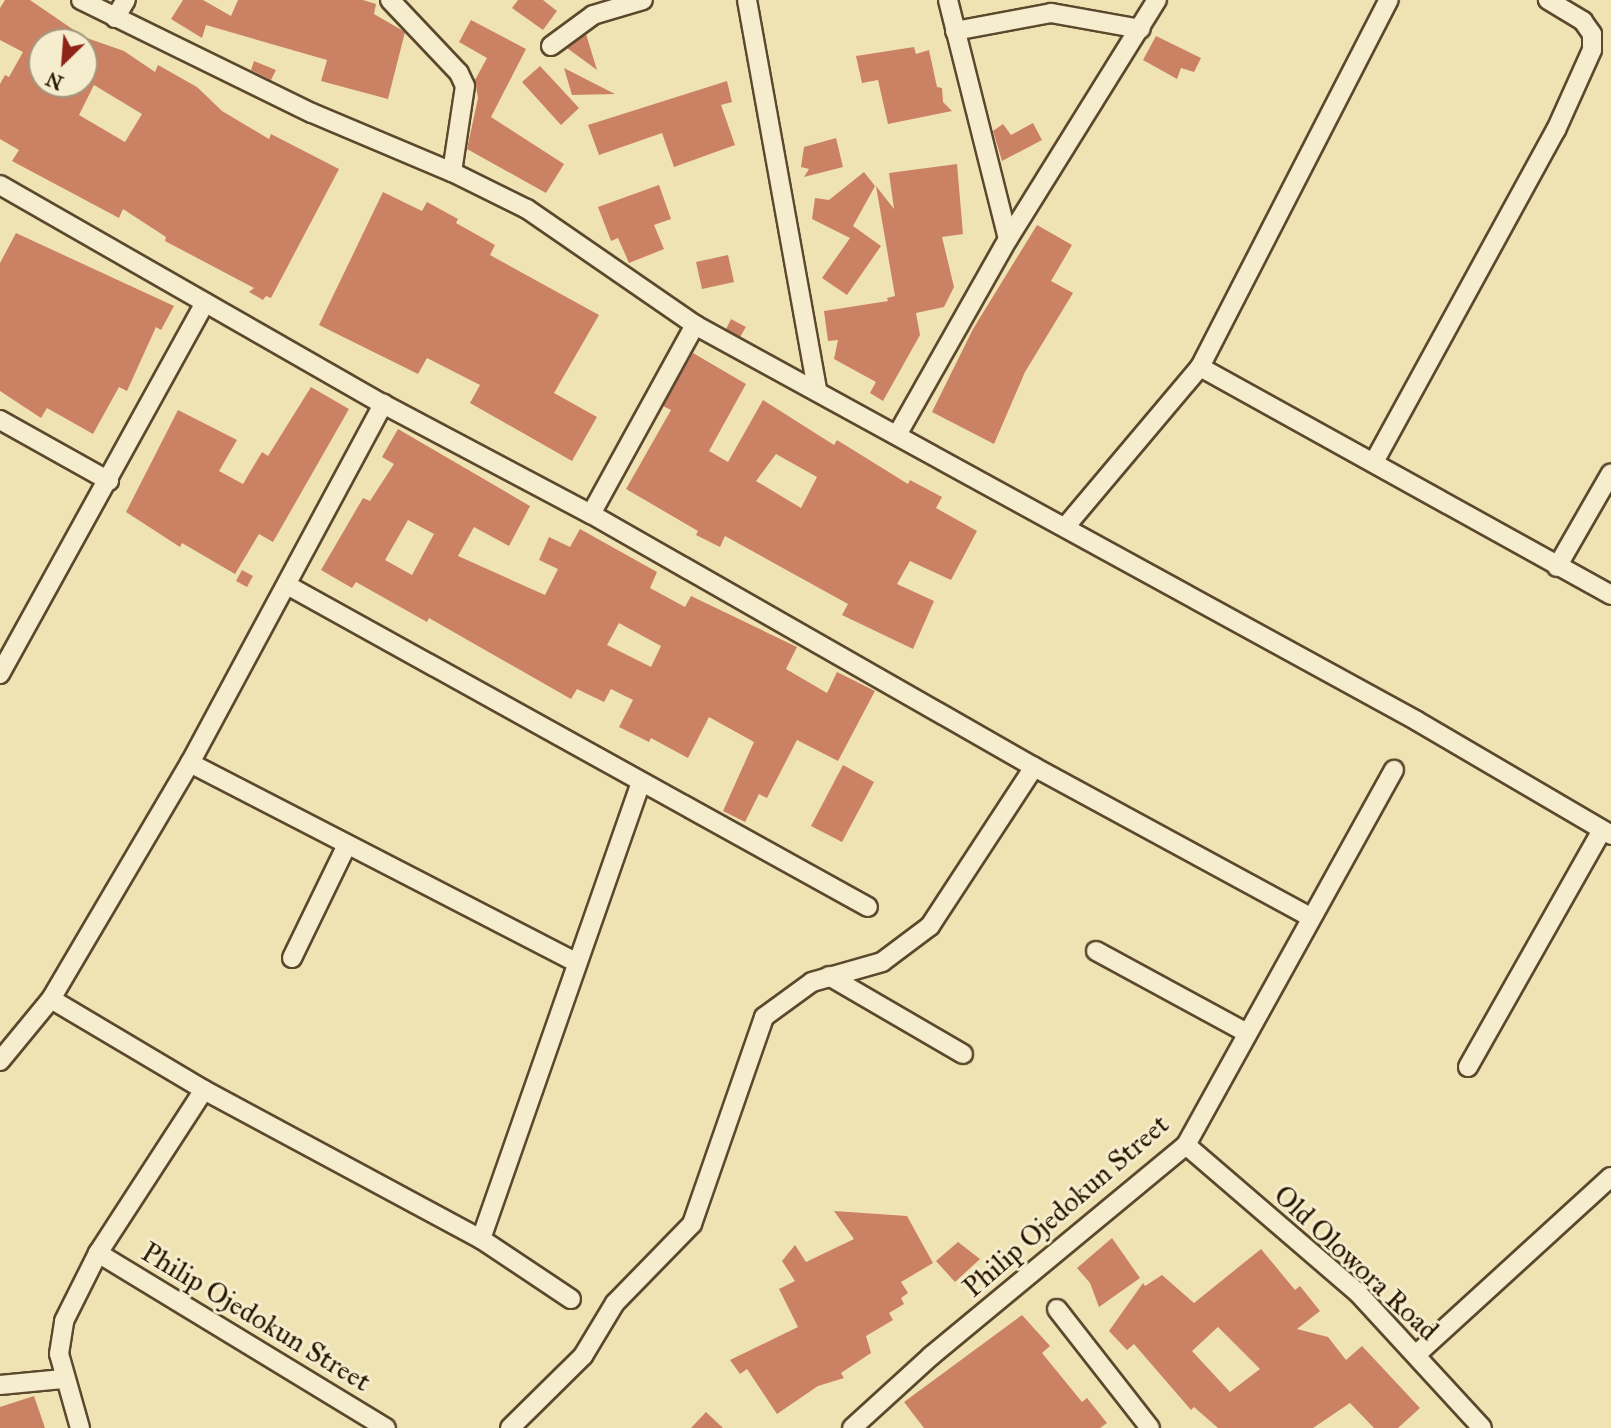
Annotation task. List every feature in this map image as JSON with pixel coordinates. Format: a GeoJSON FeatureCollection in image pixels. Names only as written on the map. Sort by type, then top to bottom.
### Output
{"type":"FeatureCollection","features":[{"type":"Feature","properties":{"kind":"street"},"geometry":{"type":"LineString","coordinates":[[81,0],[312,113],[452,172],[527,209],[695,325],[1066,526],[1606,833],[1468,1067]]}},
{"type":"Feature","properties":{"kind":"street"},"geometry":{"type":"LineString","coordinates":[[115,18],[126,0]]}},
{"type":"Feature","properties":{"kind":"street"},"geometry":{"type":"LineString","coordinates":[[390,0],[459,73],[465,86],[452,172]]}},
{"type":"Feature","properties":{"kind":"street"},"geometry":{"type":"LineString","coordinates":[[551,46],[593,15],[643,0]]}},
{"type":"Feature","properties":{"kind":"street"},"geometry":{"type":"LineString","coordinates":[[747,0],[817,390]]}},
{"type":"Feature","properties":{"kind":"street"},"geometry":{"type":"LineString","coordinates":[[948,0],[1008,239]]}},
{"type":"Feature","properties":{"kind":"street"},"geometry":{"type":"LineString","coordinates":[[897,435],[1008,239],[1157,0]]}},
{"type":"Feature","properties":{"kind":"street"},"geometry":{"type":"LineString","coordinates":[[1066,526],[1200,367],[1389,0]]}},
{"type":"Feature","properties":{"kind":"street"},"geometry":{"type":"LineString","coordinates":[[1374,462],[1556,130],[1592,50],[1592,34],[1583,21],[1548,0]]}},
{"type":"Feature","properties":{"kind":"street"},"geometry":{"type":"LineString","coordinates":[[955,31],[1051,13],[1141,29]]}},
{"type":"Feature","properties":{"kind":"street"},"geometry":{"type":"LineString","coordinates":[[0,185],[383,404],[591,514],[1034,767],[1310,917]]}},
{"type":"Feature","properties":{"kind":"street"},"geometry":{"type":"LineString","coordinates":[[3,665],[109,481],[205,303]]}},
{"type":"Feature","properties":{"kind":"street"},"geometry":{"type":"LineString","coordinates":[[591,514],[695,325]]}},
{"type":"Feature","properties":{"kind":"street"},"geometry":{"type":"LineString","coordinates":[[1200,367],[1611,596]]}},
{"type":"Feature","properties":{"kind":"street"},"geometry":{"type":"LineString","coordinates":[[0,1061],[51,999],[190,763],[383,404]]}},
{"type":"Feature","properties":{"kind":"street"},"geometry":{"type":"LineString","coordinates":[[0,420],[109,481]]}},
{"type":"Feature","properties":{"kind":"street"},"geometry":{"type":"LineString","coordinates":[[1557,567],[1611,474]]}},
{"type":"Feature","properties":{"kind":"street"},"geometry":{"type":"LineString","coordinates":[[287,585],[868,907]]}},
{"type":"Feature","properties":{"kind":"street"},"geometry":{"type":"LineString","coordinates":[[190,763],[346,847],[577,963]]}},
{"type":"Feature","properties":{"kind":"street"},"geometry":{"type":"LineString","coordinates":[[510,1428],[583,1356],[615,1303],[692,1224],[764,1017],[812,982],[882,962],[930,926],[1034,767]]}},
{"type":"Feature","properties":{"kind":"street","name":"Philip Ojedokun Street"},"geometry":{"type":"LineString","coordinates":[[852,1428],[931,1356],[1186,1145],[1310,917],[1394,770]]}},
{"type":"Feature","properties":{"kind":"street"},"geometry":{"type":"LineString","coordinates":[[481,1239],[641,782]]}},
{"type":"Feature","properties":{"kind":"street"},"geometry":{"type":"LineString","coordinates":[[292,958],[346,847]]}},
{"type":"Feature","properties":{"kind":"street"},"geometry":{"type":"LineString","coordinates":[[1096,951],[1247,1033]]}},
{"type":"Feature","properties":{"kind":"street"},"geometry":{"type":"LineString","coordinates":[[829,976],[962,1054]]}},
{"type":"Feature","properties":{"kind":"street"},"geometry":{"type":"LineString","coordinates":[[51,999],[204,1090],[481,1239],[571,1299]]}},
{"type":"Feature","properties":{"kind":"street"},"geometry":{"type":"LineString","coordinates":[[80,1428],[63,1379],[59,1340],[64,1321],[98,1253],[204,1090]]}},
{"type":"Feature","properties":{"kind":"street","name":"Old Olowora Road"},"geometry":{"type":"LineString","coordinates":[[1186,1145],[1357,1293],[1418,1353],[1482,1428]]}},
{"type":"Feature","properties":{"kind":"street"},"geometry":{"type":"LineString","coordinates":[[1418,1353],[1611,1177]]}},
{"type":"Feature","properties":{"kind":"street","name":"Philip Ojedokun Street"},"geometry":{"type":"LineString","coordinates":[[98,1253],[386,1428]]}},
{"type":"Feature","properties":{"kind":"street"},"geometry":{"type":"LineString","coordinates":[[1057,1309],[1150,1428]]}},
{"type":"Feature","properties":{"kind":"street"},"geometry":{"type":"LineString","coordinates":[[0,1385],[63,1379]]}},
{"type":"Feature","properties":{"kind":"building"},"geometry":{"type":"Polygon","coordinates":[[[5,0],[30,0],[71,28],[28,28],[28,98],[88,98],[79,115],[125,142],[142,114],[98,87],[98,42],[124,51],[155,72],[158,65],[197,87],[222,111],[269,139],[271,134],[339,169],[271,298],[266,296],[263,300],[249,292],[254,288],[165,241],[166,237],[123,209],[119,218],[12,161],[19,150],[0,139],[0,84],[5,75],[9,77],[23,52],[0,40],[0,8],[5,0]]]}},
{"type":"Feature","properties":{"kind":"building"},"geometry":{"type":"Polygon","coordinates":[[[183,0],[203,0],[231,16],[238,0],[363,0],[376,4],[374,14],[405,32],[388,99],[321,81],[327,60],[206,25],[202,38],[171,19],[183,0]]]}},
{"type":"Feature","properties":{"kind":"building"},"geometry":{"type":"Polygon","coordinates":[[[518,0],[543,0],[557,11],[543,30],[512,8],[518,0]]]}},
{"type":"Feature","properties":{"kind":"building"},"geometry":{"type":"Polygon","coordinates":[[[471,20],[526,49],[491,117],[564,164],[546,193],[467,149],[478,98],[475,80],[487,58],[459,42],[471,20]]]}},
{"type":"Feature","properties":{"kind":"building"},"geometry":{"type":"Polygon","coordinates":[[[586,34],[597,70],[567,48],[586,34]]]}},
{"type":"Feature","properties":{"kind":"building"},"geometry":{"type":"Polygon","coordinates":[[[1156,36],[1201,58],[1194,72],[1181,68],[1177,79],[1143,60],[1156,36]]]}},
{"type":"Feature","properties":{"kind":"building"},"geometry":{"type":"Polygon","coordinates":[[[914,47],[916,54],[929,50],[937,87],[942,88],[943,102],[952,111],[888,124],[878,80],[862,83],[856,56],[914,47]]]}},
{"type":"Feature","properties":{"kind":"building"},"geometry":{"type":"Polygon","coordinates":[[[254,61],[276,70],[271,80],[251,70],[254,61]]]}},
{"type":"Feature","properties":{"kind":"building"},"geometry":{"type":"Polygon","coordinates":[[[540,66],[579,108],[561,125],[522,82],[540,66]]]}},
{"type":"Feature","properties":{"kind":"building"},"geometry":{"type":"Polygon","coordinates":[[[564,68],[615,94],[572,95],[564,68]]]}},
{"type":"Feature","properties":{"kind":"building"},"geometry":{"type":"Polygon","coordinates":[[[727,81],[732,102],[721,105],[735,145],[674,167],[662,133],[599,155],[588,125],[727,81]]]}},
{"type":"Feature","properties":{"kind":"building"},"geometry":{"type":"Polygon","coordinates":[[[1033,123],[1042,140],[1002,161],[993,131],[1003,124],[1011,135],[1033,123]]]}},
{"type":"Feature","properties":{"kind":"building"},"geometry":{"type":"Polygon","coordinates":[[[836,138],[843,167],[804,177],[809,169],[801,167],[804,147],[836,138]]]}},
{"type":"Feature","properties":{"kind":"building"},"geometry":{"type":"Polygon","coordinates":[[[957,164],[963,234],[942,237],[954,287],[944,307],[916,313],[920,335],[883,401],[870,393],[876,382],[834,359],[838,340],[828,341],[824,311],[888,301],[887,298],[895,296],[876,186],[894,209],[889,173],[957,164]]]}},
{"type":"Feature","properties":{"kind":"building"},"geometry":{"type":"Polygon","coordinates":[[[864,172],[875,186],[853,226],[881,246],[847,295],[822,278],[850,238],[812,219],[815,198],[829,200],[864,172]]]}},
{"type":"Feature","properties":{"kind":"building"},"geometry":{"type":"Polygon","coordinates":[[[659,185],[671,219],[654,225],[664,249],[629,263],[618,238],[611,241],[598,207],[659,185]]]}},
{"type":"Feature","properties":{"kind":"building"},"geometry":{"type":"Polygon","coordinates":[[[383,192],[422,211],[427,202],[458,219],[456,223],[495,245],[490,255],[599,315],[554,393],[597,417],[572,461],[470,403],[480,385],[427,358],[418,374],[319,325],[383,192]]]}},
{"type":"Feature","properties":{"kind":"building"},"geometry":{"type":"Polygon","coordinates":[[[1037,225],[1072,245],[1051,281],[1073,293],[1025,372],[994,444],[932,412],[973,329],[1037,225]]]}},
{"type":"Feature","properties":{"kind":"building"},"geometry":{"type":"Polygon","coordinates":[[[16,233],[174,306],[161,330],[156,327],[127,391],[119,387],[93,434],[47,408],[41,418],[0,391],[0,263],[16,233]]]}},
{"type":"Feature","properties":{"kind":"building"},"geometry":{"type":"Polygon","coordinates":[[[728,255],[734,282],[702,289],[696,262],[728,255]]]}},
{"type":"Feature","properties":{"kind":"building"},"geometry":{"type":"Polygon","coordinates":[[[731,319],[746,327],[740,337],[726,329],[731,319]]]}},
{"type":"Feature","properties":{"kind":"building"},"geometry":{"type":"Polygon","coordinates":[[[693,353],[746,384],[709,451],[728,462],[763,400],[834,445],[837,440],[908,484],[910,480],[942,497],[936,508],[977,531],[951,580],[910,561],[897,584],[934,601],[913,649],[842,615],[848,604],[725,536],[720,547],[696,535],[698,531],[626,489],[671,410],[663,406],[693,353]],[[776,454],[756,481],[801,508],[817,477],[776,454]]]}},
{"type":"Feature","properties":{"kind":"building"},"geometry":{"type":"Polygon","coordinates":[[[311,387],[349,409],[273,542],[259,534],[235,574],[182,543],[180,547],[126,512],[178,410],[237,440],[219,471],[243,484],[262,452],[268,456],[311,387]]]}},
{"type":"Feature","properties":{"kind":"building"},"geometry":{"type":"Polygon","coordinates":[[[398,429],[530,506],[509,546],[474,527],[458,556],[545,595],[558,569],[539,560],[549,537],[570,547],[580,529],[657,572],[650,588],[685,607],[691,596],[797,647],[786,669],[827,693],[837,672],[875,691],[838,761],[797,740],[767,798],[759,794],[745,822],[723,811],[754,742],[709,717],[688,758],[651,738],[649,742],[619,727],[633,700],[611,689],[604,702],[577,689],[571,699],[429,618],[427,622],[356,582],[352,588],[321,570],[363,498],[370,501],[394,464],[382,457],[398,429]],[[408,520],[385,560],[412,575],[434,534],[408,520]],[[619,623],[607,645],[651,667],[661,646],[619,623]]]}},
{"type":"Feature","properties":{"kind":"building"},"geometry":{"type":"Polygon","coordinates":[[[242,570],[253,576],[247,587],[236,581],[242,570]]]}},
{"type":"Feature","properties":{"kind":"building"},"geometry":{"type":"Polygon","coordinates":[[[843,765],[874,782],[842,842],[811,826],[843,765]]]}},
{"type":"Feature","properties":{"kind":"building"},"geometry":{"type":"Polygon","coordinates":[[[834,1211],[907,1216],[933,1263],[901,1282],[908,1293],[901,1298],[904,1304],[889,1313],[893,1320],[866,1336],[871,1353],[841,1373],[844,1378],[818,1386],[777,1414],[747,1369],[740,1374],[730,1360],[798,1327],[779,1289],[795,1281],[782,1261],[795,1245],[806,1262],[854,1239],[834,1211]]]}},
{"type":"Feature","properties":{"kind":"building"},"geometry":{"type":"Polygon","coordinates":[[[1112,1238],[1140,1278],[1099,1307],[1090,1283],[1077,1268],[1112,1238]]]}},
{"type":"Feature","properties":{"kind":"building"},"geometry":{"type":"Polygon","coordinates":[[[958,1242],[980,1259],[955,1282],[936,1261],[958,1242]]]}},
{"type":"Feature","properties":{"kind":"building"},"geometry":{"type":"Polygon","coordinates":[[[1261,1249],[1295,1290],[1300,1286],[1320,1311],[1297,1329],[1328,1337],[1346,1360],[1362,1346],[1420,1408],[1398,1428],[1374,1428],[1350,1403],[1313,1428],[1218,1428],[1194,1407],[1191,1410],[1134,1344],[1127,1350],[1109,1331],[1143,1283],[1145,1286],[1162,1275],[1194,1303],[1261,1249]],[[1218,1327],[1192,1351],[1230,1392],[1260,1369],[1218,1327]]]}},
{"type":"Feature","properties":{"kind":"building"},"geometry":{"type":"Polygon","coordinates":[[[1022,1315],[1050,1346],[1042,1353],[1082,1402],[1087,1398],[1107,1423],[1100,1428],[924,1428],[904,1402],[1022,1315]]]}},
{"type":"Feature","properties":{"kind":"building"},"geometry":{"type":"Polygon","coordinates":[[[34,1396],[45,1428],[0,1428],[0,1407],[34,1396]]]}},
{"type":"Feature","properties":{"kind":"building"},"geometry":{"type":"Polygon","coordinates":[[[706,1412],[723,1428],[691,1428],[706,1412]]]}}]}
